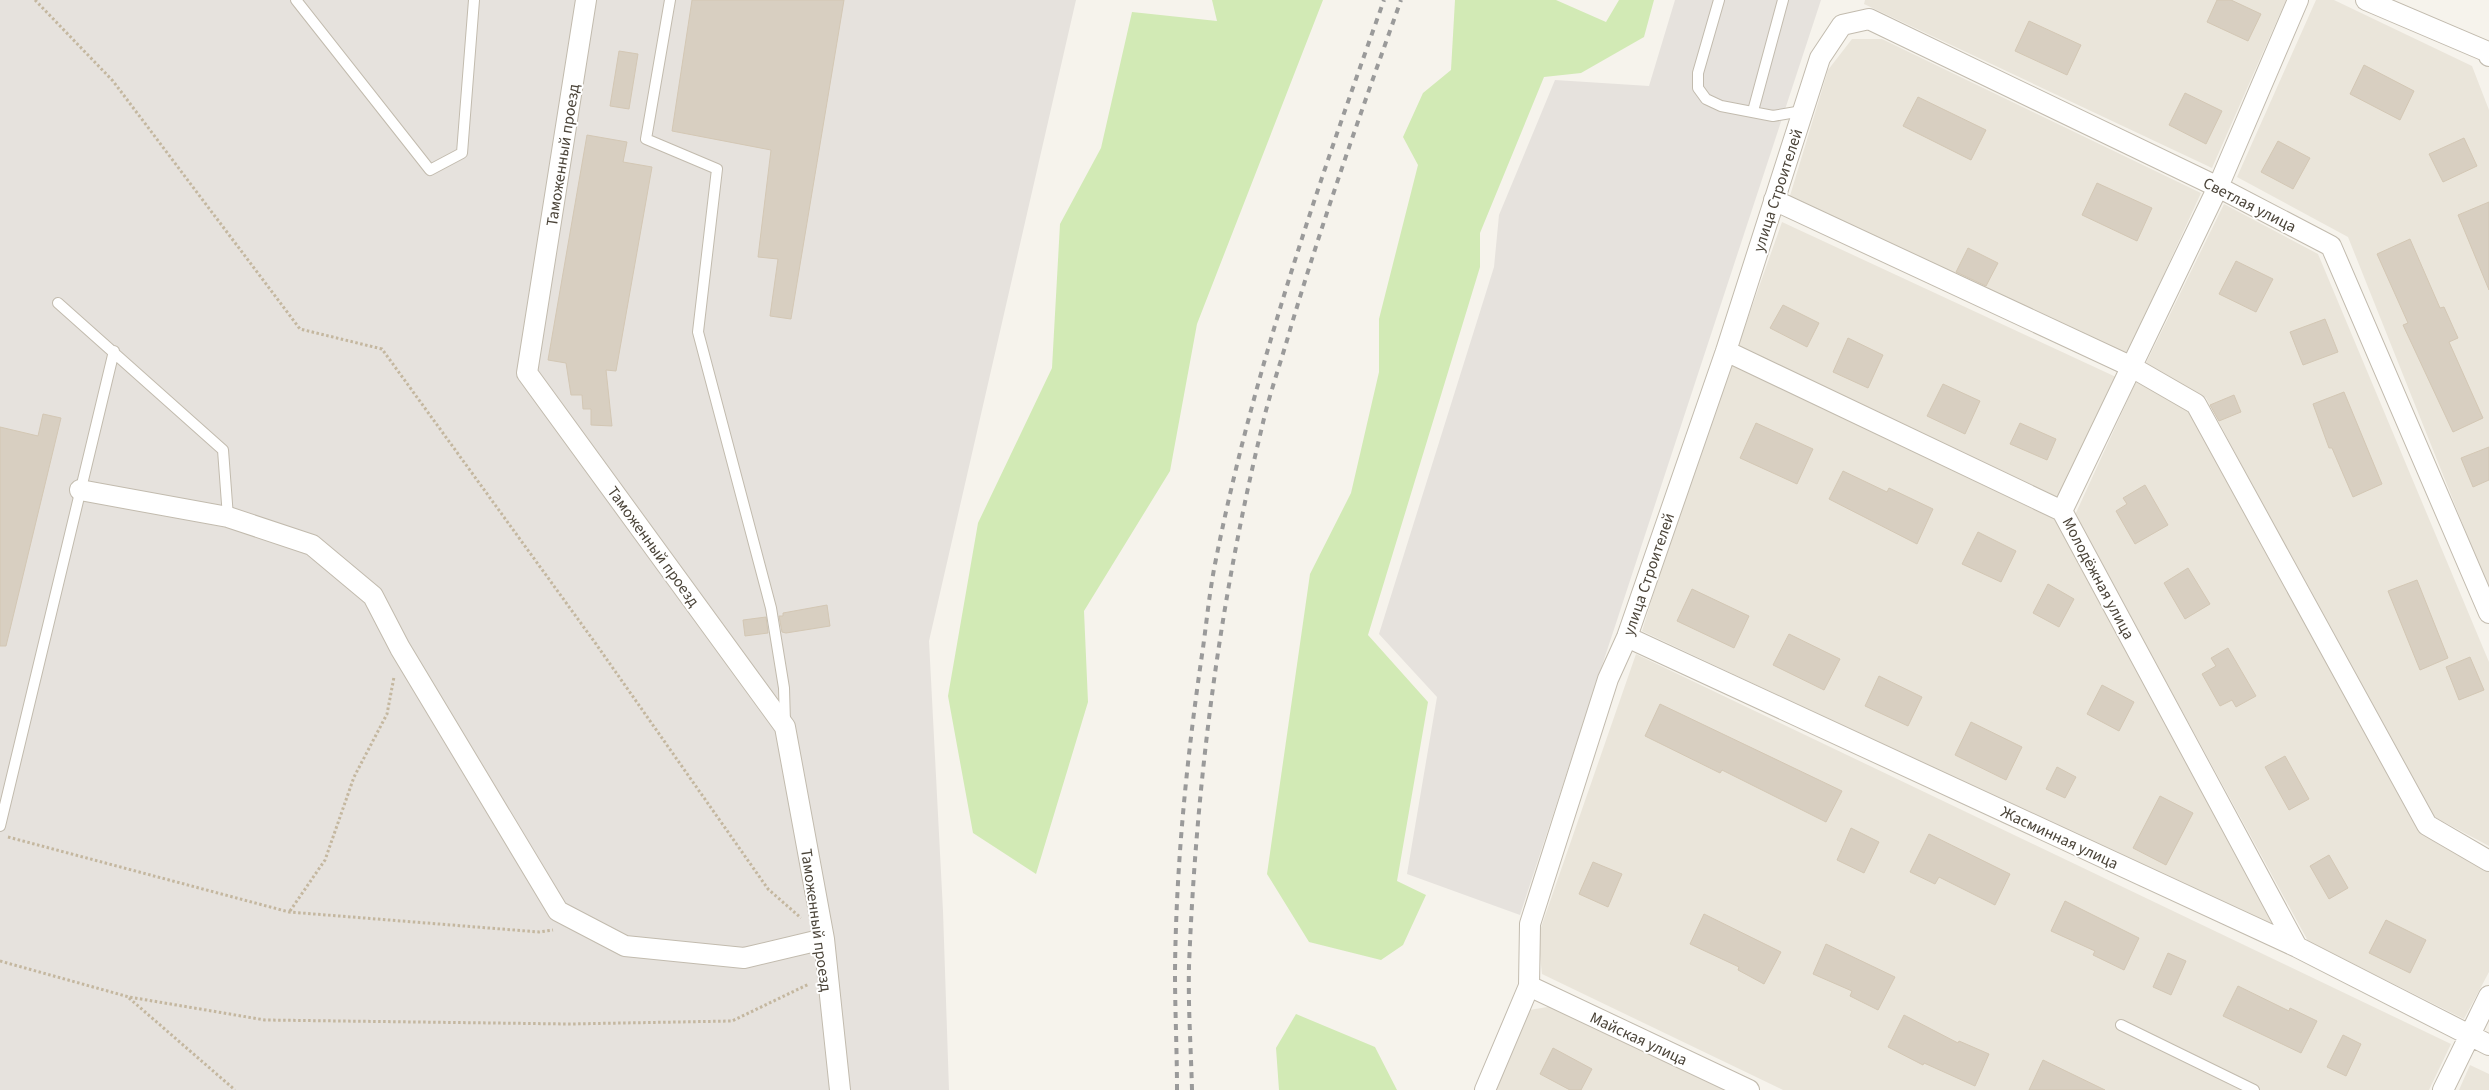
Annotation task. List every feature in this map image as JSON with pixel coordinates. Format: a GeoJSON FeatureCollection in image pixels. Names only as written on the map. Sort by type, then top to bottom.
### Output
{"type":"FeatureCollection","features":[{"type":"Feature","properties":{"kind":"street","name":"Таможенный проезд"},"geometry":{"type":"LineString","coordinates":[[586,0],[527,373],[785,726],[824,939],[826,976],[840,1090]]}},
{"type":"Feature","properties":{"kind":"street"},"geometry":{"type":"LineString","coordinates":[[2062,511],[2130,366],[2218,187],[2298,0]]}},
{"type":"Feature","properties":{"kind":"street"},"geometry":{"type":"LineString","coordinates":[[2366,0],[2488,52],[2489,56]]}},
{"type":"Feature","properties":{"kind":"street","name":"Светлая улица"},"geometry":{"type":"LineString","coordinates":[[1820,58],[1842,25],[1868,19],[2218,187],[2331,246],[2489,613]]}},
{"type":"Feature","properties":{"kind":"street","name":"улица Строителей"},"geometry":{"type":"LineString","coordinates":[[1485,1090],[1529,986],[1530,924],[1608,679],[1627,637],[1726,351],[1820,58]]}},
{"type":"Feature","properties":{"kind":"street"},"geometry":{"type":"LineString","coordinates":[[1774,200],[2130,366],[2196,404],[2427,826],[2489,861]]}},
{"type":"Feature","properties":{"kind":"street","name":"Молодёжная улица"},"geometry":{"type":"LineString","coordinates":[[1726,351],[2062,511],[2297,947]]}},
{"type":"Feature","properties":{"kind":"street"},"geometry":{"type":"LineString","coordinates":[[80,490],[228,517],[312,545],[373,596],[400,648],[558,911],[625,946],[744,958],[824,939]]}},
{"type":"Feature","properties":{"kind":"street","name":"Жасминная улица"},"geometry":{"type":"LineString","coordinates":[[1627,637],[2297,947],[2489,1045]]}},
{"type":"Feature","properties":{"kind":"street","name":"Майская улица"},"geometry":{"type":"LineString","coordinates":[[1529,986],[1749,1090]]}},
{"type":"Feature","properties":{"kind":"street"},"geometry":{"type":"LineString","coordinates":[[2443,1090],[2489,996]]}},
{"type":"Feature","properties":{"kind":"lane"},"geometry":{"type":"LineString","coordinates":[[296,0],[430,170],[462,153],[474,0]]}},
{"type":"Feature","properties":{"kind":"lane"},"geometry":{"type":"LineString","coordinates":[[670,0],[646,139],[717,169],[698,332],[771,608],[784,688],[785,726]]}},
{"type":"Feature","properties":{"kind":"lane"},"geometry":{"type":"LineString","coordinates":[[1719,0],[1698,73],[1698,88],[1706,100],[1722,106],[1774,116],[1802,111]]}},
{"type":"Feature","properties":{"kind":"lane"},"geometry":{"type":"LineString","coordinates":[[1753,111],[1783,0]]}},
{"type":"Feature","properties":{"kind":"lane"},"geometry":{"type":"LineString","coordinates":[[58,303],[223,450],[228,517]]}},
{"type":"Feature","properties":{"kind":"lane"},"geometry":{"type":"LineString","coordinates":[[0,826],[114,352]]}},
{"type":"Feature","properties":{"kind":"lane"},"geometry":{"type":"LineString","coordinates":[[2122,1025],[2254,1090]]}},
{"type":"Feature","properties":{"kind":"path"},"geometry":{"type":"LineString","coordinates":[[36,0],[112,81],[300,330],[382,349],[596,644],[768,889],[824,939]]}},
{"type":"Feature","properties":{"kind":"path"},"geometry":{"type":"LineString","coordinates":[[289,912],[325,860],[354,777],[387,714],[400,648]]}},
{"type":"Feature","properties":{"kind":"path"},"geometry":{"type":"LineString","coordinates":[[0,834],[289,912],[539,932],[586,925]]}},
{"type":"Feature","properties":{"kind":"path"},"geometry":{"type":"LineString","coordinates":[[0,961],[128,997],[265,1020],[569,1024],[732,1021],[826,976]]}},
{"type":"Feature","properties":{"kind":"path"},"geometry":{"type":"LineString","coordinates":[[128,997],[235,1090]]}},
{"type":"Feature","properties":{"kind":"shaded area"},"geometry":{"type":"Polygon","coordinates":[[[0,0],[1076,0],[929,641],[943,911],[949,1090],[0,1090],[0,0]]]}},
{"type":"Feature","properties":{"kind":"shaded area"},"geometry":{"type":"Polygon","coordinates":[[[1675,0],[1821,0],[1520,915],[1407,874],[1437,697],[1379,634],[1494,267],[1499,215],[1555,80],[1649,86],[1675,0]]]}},
{"type":"Feature","properties":{"kind":"shaded area"},"geometry":{"type":"Polygon","coordinates":[[[1865,0],[2286,0],[2212,168],[1864,4],[1865,0]]]}},
{"type":"Feature","properties":{"kind":"shaded area"},"geometry":{"type":"Polygon","coordinates":[[[2316,0],[2334,0],[2472,66],[2489,110],[2489,590],[2348,237],[2237,177],[2316,0]]]}},
{"type":"Feature","properties":{"kind":"shaded area"},"geometry":{"type":"Polygon","coordinates":[[[1852,39],[1882,39],[2201,193],[2126,357],[1789,199],[1828,70],[1852,39]]]}},
{"type":"Feature","properties":{"kind":"shaded area"},"geometry":{"type":"Polygon","coordinates":[[[2224,204],[2318,254],[2489,662],[2489,846],[2427,813],[2206,398],[2145,365],[2224,204]]]}},
{"type":"Feature","properties":{"kind":"shaded area"},"geometry":{"type":"Polygon","coordinates":[[[1782,222],[2116,377],[2057,500],[1738,346],[1782,222]]]}},
{"type":"Feature","properties":{"kind":"shaded area"},"geometry":{"type":"Polygon","coordinates":[[[1739,361],[2055,520],[2281,933],[1642,631],[1723,368],[1739,361]]]}},
{"type":"Feature","properties":{"kind":"shaded area"},"geometry":{"type":"Polygon","coordinates":[[[2136,382],[2189,410],[2416,827],[2489,869],[2489,972],[2464,1019],[2308,941],[2075,515],[2136,382]]]}},
{"type":"Feature","properties":{"kind":"shaded area"},"geometry":{"type":"Polygon","coordinates":[[[1636,654],[2451,1044],[2429,1090],[1783,1090],[1542,974],[1538,936],[1636,654]]]}},
{"type":"Feature","properties":{"kind":"shaded area"},"geometry":{"type":"Polygon","coordinates":[[[1554,1006],[1730,1090],[1495,1090],[1529,1010],[1554,1006]]]}},
{"type":"Feature","properties":{"kind":"shaded area"},"geometry":{"type":"Polygon","coordinates":[[[2470,1065],[2489,1074],[2489,1090],[2459,1090],[2470,1065]]]}},
{"type":"Feature","properties":{"kind":"green space"},"geometry":{"type":"Polygon","coordinates":[[[1212,0],[1323,0],[1197,324],[1170,471],[1084,611],[1088,702],[1036,874],[973,833],[948,696],[978,523],[1052,368],[1060,224],[1101,148],[1132,12],[1217,21],[1212,0]]]}},
{"type":"Feature","properties":{"kind":"green space"},"geometry":{"type":"Polygon","coordinates":[[[1455,0],[1556,0],[1606,22],[1619,0],[1654,0],[1644,37],[1581,73],[1544,77],[1480,233],[1480,267],[1368,635],[1428,702],[1397,881],[1426,895],[1403,945],[1381,960],[1309,942],[1267,874],[1310,574],[1351,493],[1379,372],[1379,319],[1418,165],[1403,137],[1423,93],[1451,70],[1455,0]]]}},
{"type":"Feature","properties":{"kind":"green space"},"geometry":{"type":"Polygon","coordinates":[[[1296,1014],[1375,1047],[1397,1090],[1279,1090],[1276,1048],[1296,1014]]]}},
{"type":"Feature","properties":{"kind":"building"},"geometry":{"type":"Polygon","coordinates":[[[692,0],[844,0],[791,319],[770,316],[778,259],[758,257],[771,150],[672,131],[692,0]]]}},
{"type":"Feature","properties":{"kind":"building"},"geometry":{"type":"Polygon","coordinates":[[[2217,0],[2231,0],[2261,14],[2248,41],[2207,22],[2217,0]]]}},
{"type":"Feature","properties":{"kind":"building"},"geometry":{"type":"Polygon","coordinates":[[[2029,21],[2081,45],[2067,75],[2015,51],[2029,21]]]}},
{"type":"Feature","properties":{"kind":"building"},"geometry":{"type":"Polygon","coordinates":[[[619,51],[638,54],[629,109],[610,106],[619,51]]]}},
{"type":"Feature","properties":{"kind":"building"},"geometry":{"type":"Polygon","coordinates":[[[2364,65],[2414,91],[2400,120],[2350,94],[2364,65]]]}},
{"type":"Feature","properties":{"kind":"building"},"geometry":{"type":"Polygon","coordinates":[[[2185,93],[2222,111],[2206,144],[2169,125],[2185,93]]]}},
{"type":"Feature","properties":{"kind":"building"},"geometry":{"type":"Polygon","coordinates":[[[1918,97],[1986,130],[1971,160],[1903,126],[1918,97]]]}},
{"type":"Feature","properties":{"kind":"building"},"geometry":{"type":"Polygon","coordinates":[[[587,135],[627,142],[623,162],[652,167],[616,371],[606,370],[612,426],[591,425],[591,409],[583,409],[582,395],[571,395],[566,363],[548,360],[587,135]]]}},
{"type":"Feature","properties":{"kind":"building"},"geometry":{"type":"Polygon","coordinates":[[[2464,138],[2477,166],[2443,182],[2429,154],[2464,138]]]}},
{"type":"Feature","properties":{"kind":"building"},"geometry":{"type":"Polygon","coordinates":[[[2278,141],[2310,158],[2293,189],[2261,172],[2278,141]]]}},
{"type":"Feature","properties":{"kind":"building"},"geometry":{"type":"Polygon","coordinates":[[[2097,183],[2152,208],[2137,241],[2082,215],[2097,183]]]}},
{"type":"Feature","properties":{"kind":"building"},"geometry":{"type":"Polygon","coordinates":[[[2489,202],[2489,290],[2458,215],[2489,202]]]}},
{"type":"Feature","properties":{"kind":"building"},"geometry":{"type":"Polygon","coordinates":[[[2410,239],[2440,308],[2444,307],[2458,338],[2449,342],[2483,418],[2453,432],[2403,325],[2408,323],[2377,254],[2410,239]]]}},
{"type":"Feature","properties":{"kind":"building"},"geometry":{"type":"Polygon","coordinates":[[[1968,248],[1998,263],[1986,286],[1956,272],[1968,248]]]}},
{"type":"Feature","properties":{"kind":"building"},"geometry":{"type":"Polygon","coordinates":[[[2236,261],[2273,279],[2256,312],[2219,294],[2236,261]]]}},
{"type":"Feature","properties":{"kind":"building"},"geometry":{"type":"Polygon","coordinates":[[[1783,305],[1819,323],[1807,347],[1770,328],[1783,305]]]}},
{"type":"Feature","properties":{"kind":"building"},"geometry":{"type":"Polygon","coordinates":[[[2325,319],[2338,352],[2303,365],[2290,332],[2325,319]]]}},
{"type":"Feature","properties":{"kind":"building"},"geometry":{"type":"Polygon","coordinates":[[[1848,338],[1883,355],[1868,388],[1833,372],[1848,338]]]}},
{"type":"Feature","properties":{"kind":"building"},"geometry":{"type":"Polygon","coordinates":[[[1943,384],[1980,401],[1965,434],[1927,416],[1943,384]]]}},
{"type":"Feature","properties":{"kind":"building"},"geometry":{"type":"Polygon","coordinates":[[[2344,392],[2382,484],[2353,497],[2332,448],[2329,448],[2313,404],[2344,392]]]}},
{"type":"Feature","properties":{"kind":"building"},"geometry":{"type":"Polygon","coordinates":[[[2234,395],[2241,412],[2219,421],[2210,405],[2234,395]]]}},
{"type":"Feature","properties":{"kind":"building"},"geometry":{"type":"Polygon","coordinates":[[[43,414],[61,418],[6,646],[0,646],[0,427],[38,436],[43,414]]]}},
{"type":"Feature","properties":{"kind":"building"},"geometry":{"type":"Polygon","coordinates":[[[1756,423],[1813,449],[1797,484],[1740,458],[1756,423]]]}},
{"type":"Feature","properties":{"kind":"building"},"geometry":{"type":"Polygon","coordinates":[[[2020,423],[2056,439],[2047,460],[2010,444],[2020,423]]]}},
{"type":"Feature","properties":{"kind":"building"},"geometry":{"type":"Polygon","coordinates":[[[2489,447],[2489,480],[2473,487],[2461,458],[2489,447]]]}},
{"type":"Feature","properties":{"kind":"building"},"geometry":{"type":"Polygon","coordinates":[[[1843,471],[1887,492],[1889,488],[1933,509],[1917,544],[1829,499],[1843,471]]]}},
{"type":"Feature","properties":{"kind":"building"},"geometry":{"type":"Polygon","coordinates":[[[2145,485],[2168,525],[2135,544],[2116,511],[2127,504],[2123,498],[2145,485]]]}},
{"type":"Feature","properties":{"kind":"building"},"geometry":{"type":"Polygon","coordinates":[[[1978,532],[2016,551],[2001,582],[1962,564],[1978,532]]]}},
{"type":"Feature","properties":{"kind":"building"},"geometry":{"type":"Polygon","coordinates":[[[2188,568],[2210,604],[2185,619],[2164,583],[2188,568]]]}},
{"type":"Feature","properties":{"kind":"building"},"geometry":{"type":"Polygon","coordinates":[[[2417,580],[2448,658],[2420,670],[2388,591],[2417,580]]]}},
{"type":"Feature","properties":{"kind":"building"},"geometry":{"type":"Polygon","coordinates":[[[2048,584],[2074,599],[2059,627],[2033,613],[2048,584]]]}},
{"type":"Feature","properties":{"kind":"building"},"geometry":{"type":"Polygon","coordinates":[[[1692,589],[1749,616],[1734,648],[1677,621],[1692,589]]]}},
{"type":"Feature","properties":{"kind":"building"},"geometry":{"type":"Polygon","coordinates":[[[827,605],[830,626],[782,632],[779,616],[783,616],[783,613],[827,605]]]}},
{"type":"Feature","properties":{"kind":"building"},"geometry":{"type":"Polygon","coordinates":[[[766,617],[768,633],[745,636],[743,620],[766,617]]]}},
{"type":"Feature","properties":{"kind":"building"},"geometry":{"type":"Polygon","coordinates":[[[1789,634],[1840,659],[1824,690],[1773,665],[1789,634]]]}},
{"type":"Feature","properties":{"kind":"building"},"geometry":{"type":"Polygon","coordinates":[[[2228,648],[2256,696],[2236,707],[2232,700],[2220,706],[2202,674],[2216,666],[2211,658],[2228,648]]]}},
{"type":"Feature","properties":{"kind":"building"},"geometry":{"type":"Polygon","coordinates":[[[2470,657],[2484,690],[2459,700],[2446,667],[2470,657]]]}},
{"type":"Feature","properties":{"kind":"building"},"geometry":{"type":"Polygon","coordinates":[[[1879,676],[1922,697],[1908,726],[1865,706],[1879,676]]]}},
{"type":"Feature","properties":{"kind":"building"},"geometry":{"type":"Polygon","coordinates":[[[2102,685],[2134,702],[2119,731],[2087,714],[2102,685]]]}},
{"type":"Feature","properties":{"kind":"building"},"geometry":{"type":"Polygon","coordinates":[[[1660,704],[1842,791],[1826,822],[1722,770],[1720,773],[1645,736],[1660,704]]]}},
{"type":"Feature","properties":{"kind":"building"},"geometry":{"type":"Polygon","coordinates":[[[1971,722],[2022,747],[2006,780],[1955,755],[1971,722]]]}},
{"type":"Feature","properties":{"kind":"building"},"geometry":{"type":"Polygon","coordinates":[[[2285,756],[2309,799],[2289,810],[2265,767],[2285,756]]]}},
{"type":"Feature","properties":{"kind":"building"},"geometry":{"type":"Polygon","coordinates":[[[2057,767],[2076,777],[2065,798],[2046,789],[2057,767]]]}},
{"type":"Feature","properties":{"kind":"building"},"geometry":{"type":"Polygon","coordinates":[[[2160,796],[2193,813],[2166,865],[2133,848],[2160,796]]]}},
{"type":"Feature","properties":{"kind":"building"},"geometry":{"type":"Polygon","coordinates":[[[1851,828],[1879,842],[1864,873],[1837,860],[1851,828]]]}},
{"type":"Feature","properties":{"kind":"building"},"geometry":{"type":"Polygon","coordinates":[[[1929,834],[2010,874],[1995,905],[1939,877],[1935,884],[1910,872],[1929,834]]]}},
{"type":"Feature","properties":{"kind":"building"},"geometry":{"type":"Polygon","coordinates":[[[2329,855],[2348,888],[2329,899],[2310,866],[2329,855]]]}},
{"type":"Feature","properties":{"kind":"building"},"geometry":{"type":"Polygon","coordinates":[[[1593,862],[1622,874],[1608,907],[1579,894],[1593,862]]]}},
{"type":"Feature","properties":{"kind":"building"},"geometry":{"type":"Polygon","coordinates":[[[2065,901],[2139,938],[2124,970],[2093,955],[2095,951],[2051,931],[2065,901]]]}},
{"type":"Feature","properties":{"kind":"building"},"geometry":{"type":"Polygon","coordinates":[[[1704,914],[1781,952],[1764,984],[1738,970],[1739,967],[1690,944],[1704,914]]]}},
{"type":"Feature","properties":{"kind":"building"},"geometry":{"type":"Polygon","coordinates":[[[2386,920],[2426,940],[2410,973],[2369,953],[2386,920]]]}},
{"type":"Feature","properties":{"kind":"building"},"geometry":{"type":"Polygon","coordinates":[[[1826,944],[1895,977],[1878,1010],[1850,996],[1852,991],[1813,974],[1826,944]]]}},
{"type":"Feature","properties":{"kind":"building"},"geometry":{"type":"Polygon","coordinates":[[[2168,953],[2186,961],[2171,995],[2153,987],[2168,953]]]}},
{"type":"Feature","properties":{"kind":"building"},"geometry":{"type":"Polygon","coordinates":[[[2238,986],[2289,1011],[2290,1008],[2317,1021],[2301,1053],[2223,1016],[2238,986]]]}},
{"type":"Feature","properties":{"kind":"building"},"geometry":{"type":"Polygon","coordinates":[[[1904,1015],[1958,1043],[1959,1041],[1989,1054],[1975,1086],[1924,1063],[1923,1065],[1888,1047],[1904,1015]]]}},
{"type":"Feature","properties":{"kind":"building"},"geometry":{"type":"Polygon","coordinates":[[[2343,1035],[2361,1044],[2346,1076],[2327,1067],[2343,1035]]]}},
{"type":"Feature","properties":{"kind":"building"},"geometry":{"type":"Polygon","coordinates":[[[1553,1048],[1592,1069],[1581,1090],[1570,1090],[1540,1074],[1553,1048]]]}},
{"type":"Feature","properties":{"kind":"building"},"geometry":{"type":"Polygon","coordinates":[[[2043,1060],[2105,1090],[2029,1090],[2043,1060]]]}},
{"type":"Feature","properties":{"kind":"railway"},"geometry":{"type":"LineString","coordinates":[[1177,1090],[1175,972],[1180,850],[1192,729],[1214,570],[1231,488],[1249,417],[1290,276],[1384,0]]}},
{"type":"Feature","properties":{"kind":"railway"},"geometry":{"type":"LineString","coordinates":[[1192,1090],[1189,966],[1197,830],[1212,695],[1233,560],[1272,391],[1329,206],[1401,0]]}}]}
